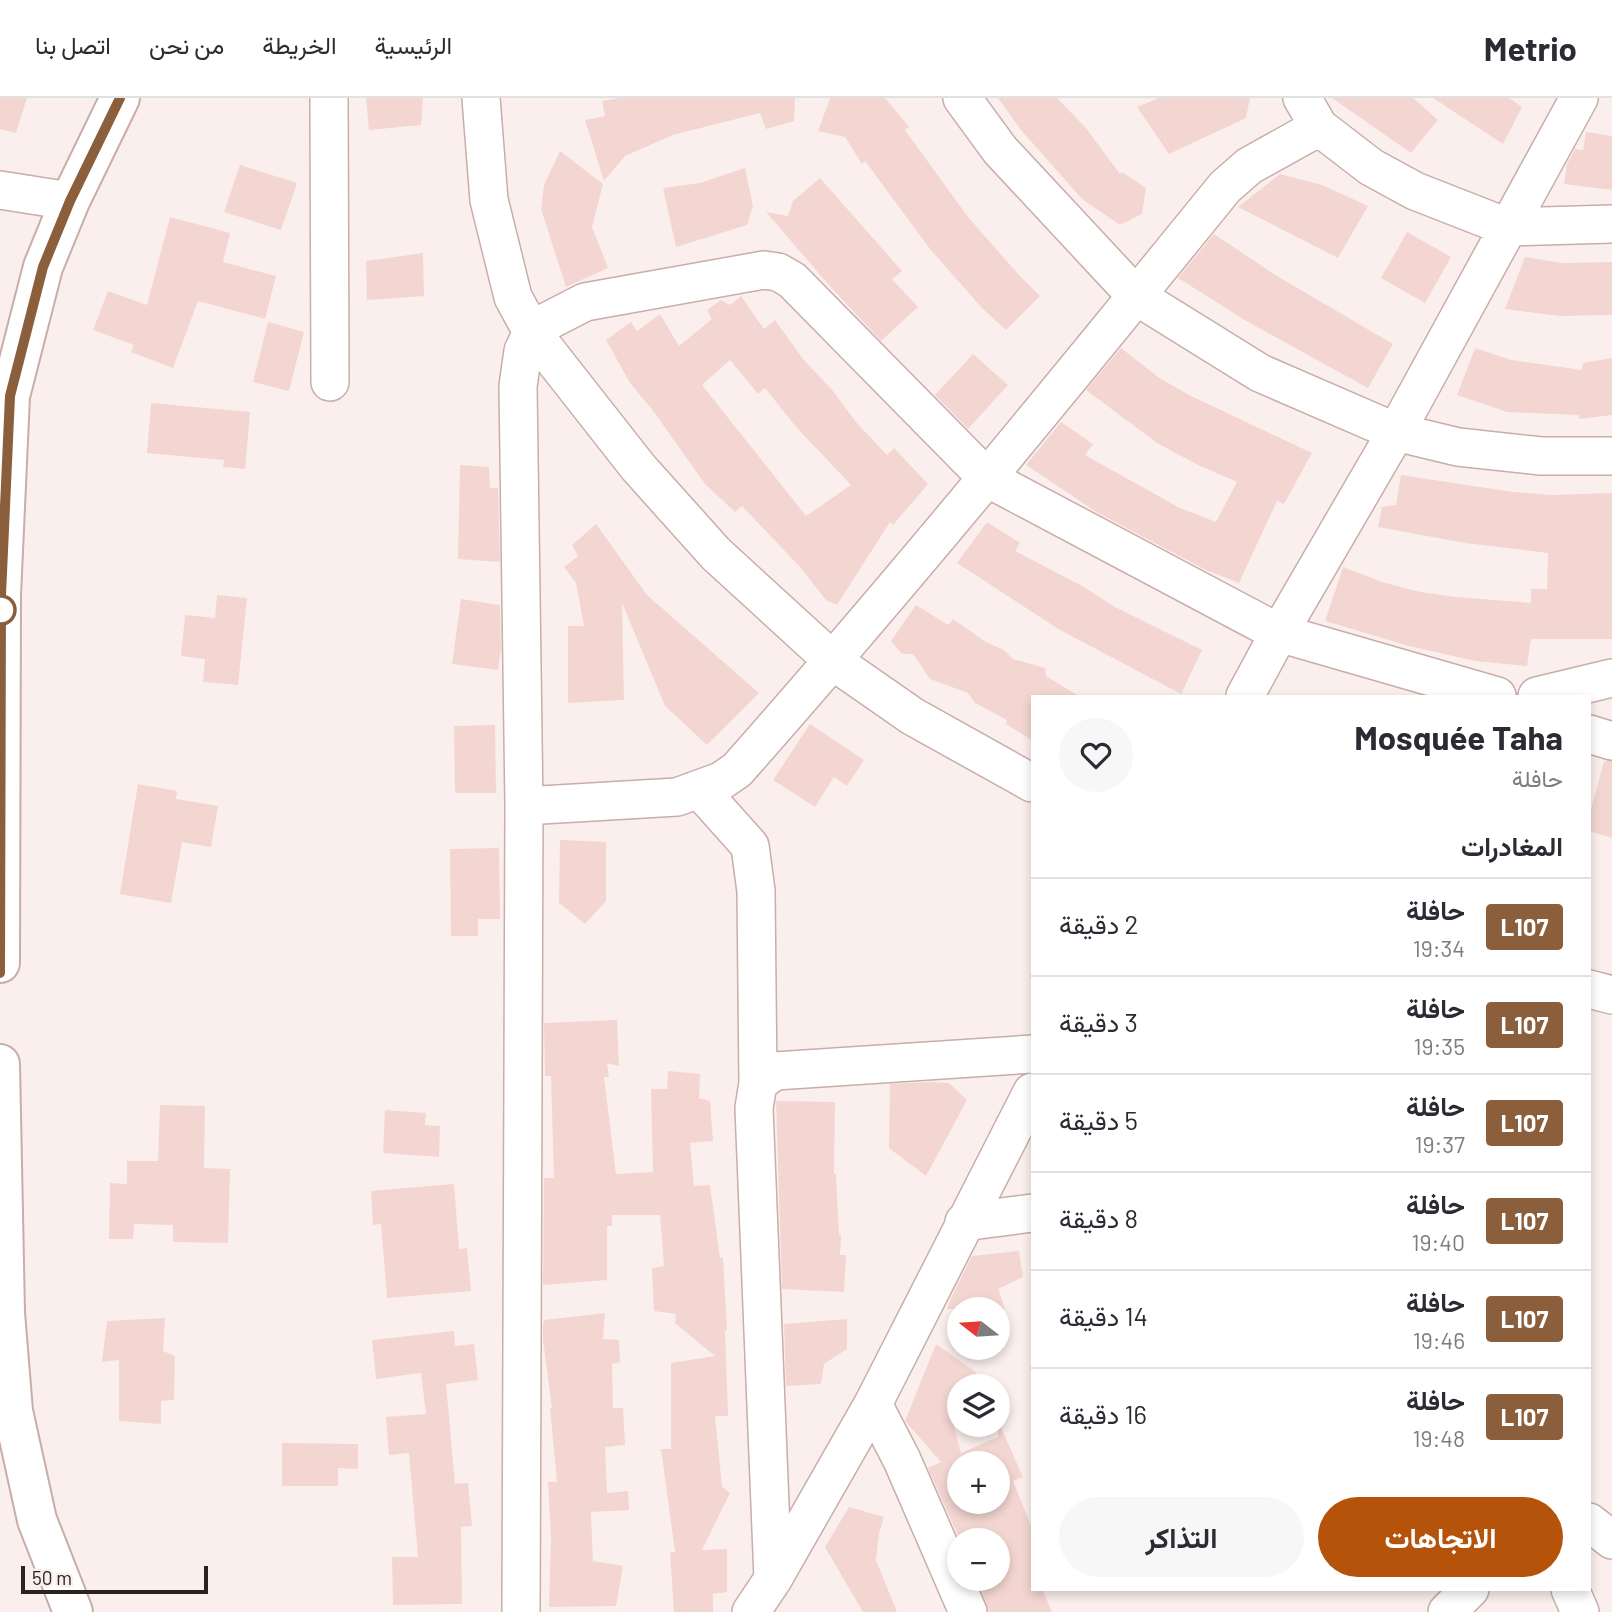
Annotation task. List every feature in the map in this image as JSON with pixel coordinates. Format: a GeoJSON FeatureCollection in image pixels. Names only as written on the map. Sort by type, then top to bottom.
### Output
{"type":"FeatureCollection","features":[{"type":"Feature","properties":{"kind":"main road"},"geometry":{"type":"LineString","coordinates":[[0,963],[3,484],[10,396],[43,267],[70,201],[120,98]]}},
{"type":"Feature","properties":{"kind":"main road"},"geometry":{"type":"LineString","coordinates":[[0,1064],[5,1313],[13,1411],[37,1520],[73,1612]]}},
{"type":"Feature","properties":{"kind":"street"},"geometry":{"type":"LineString","coordinates":[[329,98],[330,382]]}},
{"type":"Feature","properties":{"kind":"street"},"geometry":{"type":"LineString","coordinates":[[481,98],[489,200],[513,297],[531,332],[638,467],[716,554],[833,661],[912,716],[1031,782]]}},
{"type":"Feature","properties":{"kind":"street"},"geometry":{"type":"LineString","coordinates":[[962,98],[1000,150],[1136,296],[1260,373],[1396,432],[1458,447],[1541,456],[1612,456]]}},
{"type":"Feature","properties":{"kind":"street"},"geometry":{"type":"LineString","coordinates":[[1246,695],[1396,432],[1579,98]]}},
{"type":"Feature","properties":{"kind":"street"},"geometry":{"type":"LineString","coordinates":[[524,806],[677,797],[700,790],[737,770],[987,478],[1224,187],[1311,112],[1371,167],[1415,191],[1507,227],[1612,224]]}},
{"type":"Feature","properties":{"kind":"street"},"geometry":{"type":"LineString","coordinates":[[0,190],[70,201]]}},
{"type":"Feature","properties":{"kind":"street"},"geometry":{"type":"LineString","coordinates":[[521,1612],[524,806],[519,386],[523,351],[531,332],[585,302],[737,273],[764,270],[778,272],[792,280],[987,478],[1279,633],[1494,695]]}},
{"type":"Feature","properties":{"kind":"street"},"geometry":{"type":"LineString","coordinates":[[1541,695],[1612,678]]}},
{"type":"Feature","properties":{"kind":"street"},"geometry":{"type":"LineString","coordinates":[[1591,735],[1612,741]]}},
{"type":"Feature","properties":{"kind":"street"},"geometry":{"type":"LineString","coordinates":[[700,790],[750,846],[756,891],[758,1083],[754,1108],[773,1579]]}},
{"type":"Feature","properties":{"kind":"street"},"geometry":{"type":"LineString","coordinates":[[1591,990],[1612,995]]}},
{"type":"Feature","properties":{"kind":"street"},"geometry":{"type":"LineString","coordinates":[[758,1083],[775,1071],[1031,1054]]}},
{"type":"Feature","properties":{"kind":"street"},"geometry":{"type":"LineString","coordinates":[[751,1612],[773,1579],[873,1404],[1031,1094]]}},
{"type":"Feature","properties":{"kind":"street"},"geometry":{"type":"LineString","coordinates":[[964,1222],[1031,1213]]}},
{"type":"Feature","properties":{"kind":"street"},"geometry":{"type":"LineString","coordinates":[[873,1404],[902,1460],[968,1612]]}},
{"type":"Feature","properties":{"kind":"street"},"geometry":{"type":"LineString","coordinates":[[1591,1524],[1612,1540]]}},
{"type":"Feature","properties":{"kind":"street"},"geometry":{"type":"LineString","coordinates":[[1447,1612],[1468,1591]]}},
{"type":"Feature","properties":{"kind":"street"},"geometry":{"type":"LineString","coordinates":[[1559,1612],[1564,1591]]}},
{"type":"Feature","properties":{"kind":"street"},"geometry":{"type":"LineString","coordinates":[[1571,1591],[1580,1612]]}},
{"type":"Feature","properties":{"kind":"building"},"geometry":{"type":"Polygon","coordinates":[[[0,98],[27,98],[16,133],[0,129],[0,98]]]}},
{"type":"Feature","properties":{"kind":"building"},"geometry":{"type":"Polygon","coordinates":[[[366,98],[423,98],[421,125],[369,130],[366,98]]]}},
{"type":"Feature","properties":{"kind":"building"},"geometry":{"type":"Polygon","coordinates":[[[620,98],[795,98],[794,121],[766,129],[760,113],[673,135],[625,156],[604,181],[585,120],[605,116],[602,101],[620,98]]]}},
{"type":"Feature","properties":{"kind":"building"},"geometry":{"type":"Polygon","coordinates":[[[830,98],[885,98],[909,127],[905,130],[968,217],[1040,296],[1006,330],[982,308],[930,249],[865,161],[862,164],[845,137],[818,131],[830,98]]]}},
{"type":"Feature","properties":{"kind":"building"},"geometry":{"type":"Polygon","coordinates":[[[998,98],[1057,98],[1086,128],[1120,174],[1122,172],[1146,188],[1142,214],[1120,225],[1082,199],[1021,130],[998,98]]]}},
{"type":"Feature","properties":{"kind":"building"},"geometry":{"type":"Polygon","coordinates":[[[1159,98],[1250,98],[1246,118],[1169,154],[1137,107],[1159,98]]]}},
{"type":"Feature","properties":{"kind":"building"},"geometry":{"type":"Polygon","coordinates":[[[1332,98],[1413,98],[1438,120],[1411,153],[1332,98]]]}},
{"type":"Feature","properties":{"kind":"building"},"geometry":{"type":"Polygon","coordinates":[[[1433,98],[1509,98],[1522,107],[1503,144],[1433,98]]]}},
{"type":"Feature","properties":{"kind":"building"},"geometry":{"type":"Polygon","coordinates":[[[1586,132],[1612,136],[1612,190],[1564,184],[1567,164],[1575,149],[1583,150],[1586,132]]]}},
{"type":"Feature","properties":{"kind":"building"},"geometry":{"type":"Polygon","coordinates":[[[560,151],[603,184],[592,227],[608,268],[566,287],[541,209],[544,185],[560,151]]]}},
{"type":"Feature","properties":{"kind":"building"},"geometry":{"type":"Polygon","coordinates":[[[240,165],[297,183],[281,230],[224,212],[240,165]]]}},
{"type":"Feature","properties":{"kind":"building"},"geometry":{"type":"Polygon","coordinates":[[[745,168],[753,206],[747,225],[676,247],[663,188],[700,183],[745,168]]]}},
{"type":"Feature","properties":{"kind":"building"},"geometry":{"type":"Polygon","coordinates":[[[1280,174],[1322,185],[1368,206],[1338,258],[1238,207],[1280,174]]]}},
{"type":"Feature","properties":{"kind":"building"},"geometry":{"type":"Polygon","coordinates":[[[820,178],[902,271],[892,279],[918,307],[881,341],[766,212],[788,216],[793,201],[820,178]]]}},
{"type":"Feature","properties":{"kind":"building"},"geometry":{"type":"Polygon","coordinates":[[[170,217],[230,233],[223,262],[276,276],[265,319],[198,301],[173,368],[131,352],[134,345],[93,330],[108,291],[147,305],[170,217]]]}},
{"type":"Feature","properties":{"kind":"building"},"geometry":{"type":"Polygon","coordinates":[[[1407,232],[1451,257],[1425,303],[1381,278],[1407,232]]]}},
{"type":"Feature","properties":{"kind":"building"},"geometry":{"type":"Polygon","coordinates":[[[1214,234],[1277,276],[1393,344],[1368,388],[1248,322],[1178,278],[1214,234]]]}},
{"type":"Feature","properties":{"kind":"building"},"geometry":{"type":"Polygon","coordinates":[[[423,253],[424,296],[367,300],[366,261],[423,253]]]}},
{"type":"Feature","properties":{"kind":"building"},"geometry":{"type":"Polygon","coordinates":[[[1525,257],[1562,263],[1612,262],[1612,315],[1560,316],[1505,309],[1525,257]]]}},
{"type":"Feature","properties":{"kind":"building"},"geometry":{"type":"Polygon","coordinates":[[[741,296],[764,329],[775,320],[803,359],[833,391],[856,422],[887,455],[894,448],[928,484],[893,525],[890,522],[837,605],[826,600],[800,567],[742,506],[735,512],[705,484],[630,383],[606,340],[631,322],[637,331],[660,314],[679,346],[712,319],[707,310],[721,300],[730,305],[741,296]],[[730,360],[702,385],[806,516],[851,485],[797,428],[765,388],[758,394],[730,360]]]}},
{"type":"Feature","properties":{"kind":"building"},"geometry":{"type":"Polygon","coordinates":[[[268,322],[304,332],[289,391],[253,382],[268,322]]]}},
{"type":"Feature","properties":{"kind":"building"},"geometry":{"type":"Polygon","coordinates":[[[1121,348],[1158,377],[1189,395],[1312,453],[1284,504],[1277,501],[1239,583],[1206,570],[1098,513],[1026,465],[1061,422],[1093,444],[1085,455],[1180,508],[1216,522],[1237,482],[1157,443],[1086,390],[1121,348]]]}},
{"type":"Feature","properties":{"kind":"building"},"geometry":{"type":"Polygon","coordinates":[[[1475,348],[1511,360],[1582,370],[1583,363],[1612,358],[1612,415],[1579,419],[1579,415],[1507,412],[1457,395],[1475,348]]]}},
{"type":"Feature","properties":{"kind":"building"},"geometry":{"type":"Polygon","coordinates":[[[973,354],[1008,385],[968,429],[935,395],[973,354]]]}},
{"type":"Feature","properties":{"kind":"building"},"geometry":{"type":"Polygon","coordinates":[[[151,403],[250,412],[245,469],[223,467],[224,460],[147,453],[151,403]]]}},
{"type":"Feature","properties":{"kind":"building"},"geometry":{"type":"Polygon","coordinates":[[[460,465],[489,467],[490,488],[498,488],[500,562],[458,559],[460,465]]]}},
{"type":"Feature","properties":{"kind":"building"},"geometry":{"type":"Polygon","coordinates":[[[1401,475],[1513,492],[1551,495],[1612,493],[1612,639],[1531,639],[1527,666],[1475,661],[1409,646],[1325,621],[1343,567],[1382,582],[1420,592],[1456,597],[1531,603],[1531,589],[1547,589],[1548,553],[1465,543],[1378,527],[1382,507],[1396,505],[1401,475]]]}},
{"type":"Feature","properties":{"kind":"building"},"geometry":{"type":"Polygon","coordinates":[[[987,522],[1020,543],[1015,551],[1084,587],[1115,607],[1202,650],[1181,694],[1060,630],[957,563],[987,522]]]}},
{"type":"Feature","properties":{"kind":"building"},"geometry":{"type":"Polygon","coordinates":[[[596,524],[647,595],[759,693],[707,745],[665,706],[622,603],[624,700],[568,703],[568,626],[584,626],[576,583],[564,567],[578,556],[572,545],[596,524]]]}},
{"type":"Feature","properties":{"kind":"building"},"geometry":{"type":"Polygon","coordinates":[[[217,595],[247,598],[238,685],[203,682],[205,659],[181,656],[185,615],[215,618],[217,595]]]}},
{"type":"Feature","properties":{"kind":"building"},"geometry":{"type":"Polygon","coordinates":[[[461,599],[500,605],[501,648],[498,670],[452,664],[461,599]]]}},
{"type":"Feature","properties":{"kind":"building"},"geometry":{"type":"Polygon","coordinates":[[[916,605],[948,625],[953,619],[986,642],[1004,650],[1013,659],[1045,668],[1046,676],[1077,695],[1031,695],[1031,739],[1006,724],[1007,720],[975,703],[968,693],[930,679],[913,654],[902,654],[891,641],[916,605]]]}},
{"type":"Feature","properties":{"kind":"building"},"geometry":{"type":"Polygon","coordinates":[[[810,724],[864,760],[847,786],[834,777],[815,807],[773,780],[810,724]]]}},
{"type":"Feature","properties":{"kind":"building"},"geometry":{"type":"Polygon","coordinates":[[[495,725],[496,793],[455,793],[454,726],[495,725]]]}},
{"type":"Feature","properties":{"kind":"building"},"geometry":{"type":"Polygon","coordinates":[[[1604,761],[1612,761],[1612,838],[1591,832],[1591,810],[1604,761]]]}},
{"type":"Feature","properties":{"kind":"building"},"geometry":{"type":"Polygon","coordinates":[[[138,784],[177,791],[176,799],[218,806],[211,847],[182,842],[171,903],[120,894],[138,784]]]}},
{"type":"Feature","properties":{"kind":"building"},"geometry":{"type":"Polygon","coordinates":[[[560,840],[606,842],[606,901],[585,924],[559,903],[560,840]]]}},
{"type":"Feature","properties":{"kind":"building"},"geometry":{"type":"Polygon","coordinates":[[[499,848],[500,919],[478,919],[478,936],[451,936],[450,849],[499,848]]]}},
{"type":"Feature","properties":{"kind":"building"},"geometry":{"type":"Polygon","coordinates":[[[617,1020],[619,1066],[607,1063],[609,1077],[604,1077],[616,1174],[653,1172],[651,1089],[667,1089],[668,1071],[700,1074],[699,1098],[710,1101],[713,1141],[690,1143],[694,1186],[710,1185],[720,1258],[723,1258],[727,1330],[728,1416],[715,1416],[722,1487],[730,1493],[702,1550],[727,1549],[727,1592],[713,1594],[713,1612],[674,1612],[670,1552],[675,1552],[661,1449],[671,1449],[671,1363],[715,1356],[675,1323],[676,1314],[654,1311],[652,1268],[664,1266],[660,1215],[612,1215],[612,1226],[607,1226],[607,1280],[543,1285],[544,1178],[554,1178],[551,1076],[545,1076],[544,1023],[617,1020]]]}},
{"type":"Feature","properties":{"kind":"building"},"geometry":{"type":"Polygon","coordinates":[[[949,1083],[967,1100],[926,1176],[889,1148],[890,1084],[949,1083]]]}},
{"type":"Feature","properties":{"kind":"building"},"geometry":{"type":"Polygon","coordinates":[[[776,1101],[835,1102],[834,1174],[841,1235],[840,1255],[846,1255],[844,1292],[782,1289],[776,1101]]]}},
{"type":"Feature","properties":{"kind":"building"},"geometry":{"type":"Polygon","coordinates":[[[160,1105],[205,1106],[204,1168],[230,1169],[228,1243],[173,1242],[173,1225],[134,1224],[133,1239],[109,1239],[110,1183],[127,1184],[127,1161],[158,1161],[160,1105]]]}},
{"type":"Feature","properties":{"kind":"building"},"geometry":{"type":"Polygon","coordinates":[[[385,1110],[426,1113],[425,1125],[440,1126],[439,1157],[383,1153],[385,1110]]]}},
{"type":"Feature","properties":{"kind":"building"},"geometry":{"type":"Polygon","coordinates":[[[454,1184],[459,1249],[467,1248],[471,1291],[387,1298],[381,1224],[373,1225],[371,1191],[454,1184]]]}},
{"type":"Feature","properties":{"kind":"building"},"geometry":{"type":"Polygon","coordinates":[[[1019,1251],[1023,1277],[998,1289],[1001,1297],[952,1297],[972,1256],[1019,1251]]]}},
{"type":"Feature","properties":{"kind":"building"},"geometry":{"type":"Polygon","coordinates":[[[605,1313],[603,1339],[619,1340],[620,1362],[612,1364],[613,1408],[623,1408],[625,1445],[605,1447],[607,1493],[628,1491],[629,1510],[591,1512],[593,1561],[623,1566],[616,1606],[549,1607],[551,1537],[548,1482],[557,1482],[543,1324],[544,1320],[605,1313]]]}},
{"type":"Feature","properties":{"kind":"building"},"geometry":{"type":"Polygon","coordinates":[[[165,1318],[163,1351],[175,1356],[174,1400],[161,1401],[161,1424],[119,1421],[119,1360],[102,1362],[107,1321],[165,1318]]]}},
{"type":"Feature","properties":{"kind":"building"},"geometry":{"type":"Polygon","coordinates":[[[847,1319],[847,1349],[824,1364],[821,1384],[786,1386],[784,1324],[847,1319]]]}},
{"type":"Feature","properties":{"kind":"building"},"geometry":{"type":"Polygon","coordinates":[[[454,1331],[455,1346],[474,1344],[478,1380],[446,1384],[455,1484],[468,1483],[472,1526],[461,1527],[462,1604],[393,1605],[392,1557],[418,1557],[409,1453],[389,1455],[386,1417],[426,1414],[421,1373],[376,1379],[372,1340],[454,1331]]]}},
{"type":"Feature","properties":{"kind":"building"},"geometry":{"type":"Polygon","coordinates":[[[936,1344],[947,1352],[947,1360],[959,1360],[977,1373],[947,1374],[947,1437],[957,1437],[960,1451],[947,1451],[947,1511],[928,1468],[941,1462],[905,1421],[936,1344]]]}},
{"type":"Feature","properties":{"kind":"building"},"geometry":{"type":"Polygon","coordinates":[[[998,1437],[1005,1437],[1023,1477],[1013,1481],[1031,1526],[1031,1591],[1043,1591],[1052,1612],[989,1612],[981,1591],[1010,1591],[1010,1528],[955,1528],[948,1514],[1010,1514],[1010,1451],[966,1451],[998,1437]]]}},
{"type":"Feature","properties":{"kind":"building"},"geometry":{"type":"Polygon","coordinates":[[[282,1443],[358,1444],[358,1469],[338,1468],[338,1486],[282,1486],[282,1443]]]}},
{"type":"Feature","properties":{"kind":"building"},"geometry":{"type":"Polygon","coordinates":[[[849,1507],[884,1517],[876,1560],[897,1612],[863,1612],[825,1547],[849,1507]]]}},
{"type":"Feature","properties":{"kind":"bus line","name":"L107"},"geometry":{"type":"LineString","coordinates":[[0,973],[1,595],[10,396],[43,267],[70,201],[120,98]]}}]}
